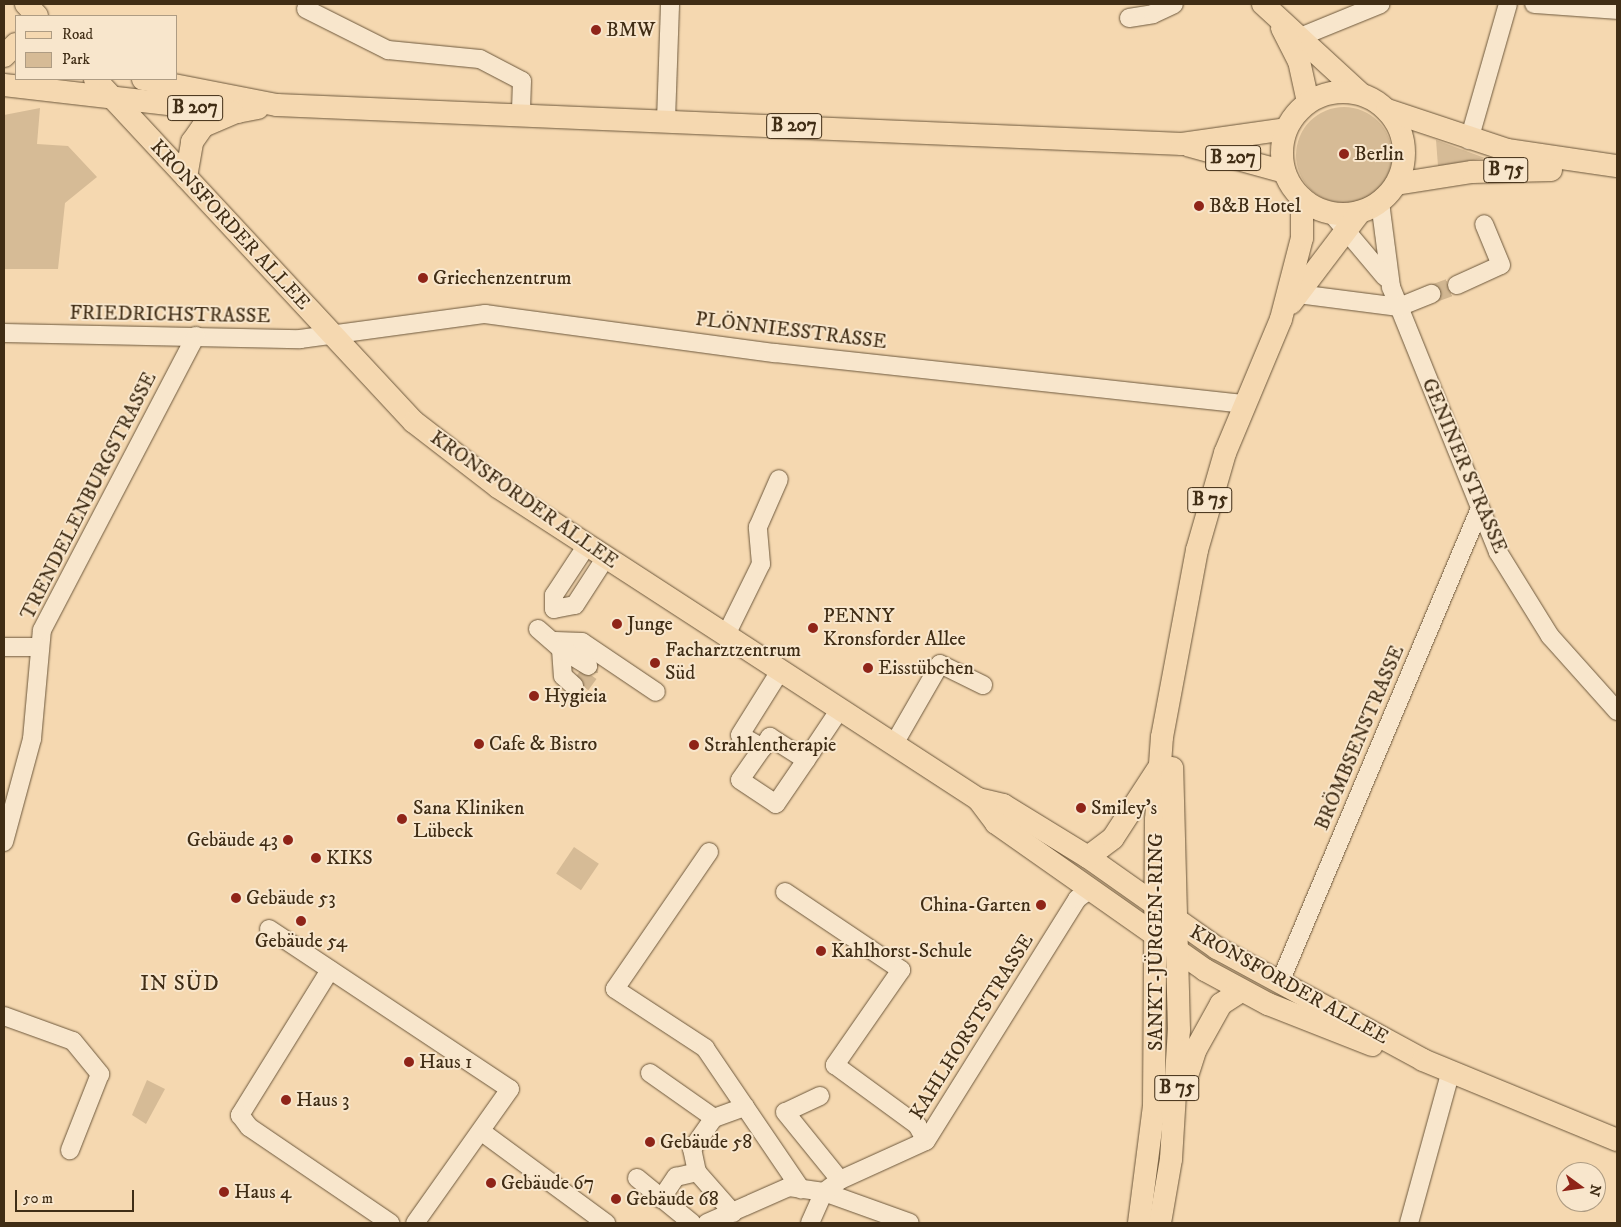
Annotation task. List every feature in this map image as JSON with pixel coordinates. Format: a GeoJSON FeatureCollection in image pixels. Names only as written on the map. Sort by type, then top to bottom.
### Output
{"type":"FeatureCollection","features":[{"type":"Feature","properties":{"kind":"main road"},"geometry":{"type":"LineString","coordinates":[[25,4],[36,15]]}},
{"type":"Feature","properties":{"kind":"main road"},"geometry":{"type":"LineString","coordinates":[[1270,11],[1361,94],[1387,110],[1404,145],[1396,184],[1380,202],[1346,218],[1302,198],[1285,172],[1282,158],[1286,129],[1308,102],[1343,91],[1361,94]]}},
{"type":"Feature","properties":{"kind":"main road"},"geometry":{"type":"LineString","coordinates":[[1270,11],[1299,61],[1308,102]]}},
{"type":"Feature","properties":{"kind":"main road"},"geometry":{"type":"LineString","coordinates":[[4,56],[15,45]]}},
{"type":"Feature","properties":{"kind":"main road","name":"KRONSFORDER ALLEE"},"geometry":{"type":"LineString","coordinates":[[96,80],[335,338],[443,447],[587,545],[978,799],[996,823],[1158,938],[1241,991],[1330,1031],[1423,1060],[1617,1140]]}},
{"type":"Feature","properties":{"kind":"main road","name":"B 207"},"geometry":{"type":"LineString","coordinates":[[148,80],[277,105],[666,120],[1182,144],[1286,129]]}},
{"type":"Feature","properties":{"kind":"main road","name":"B 207"},"geometry":{"type":"LineString","coordinates":[[4,85],[237,112],[277,105]]}},
{"type":"Feature","properties":{"kind":"main road","name":"B 75"},"geometry":{"type":"LineString","coordinates":[[1387,110],[1469,140],[1532,156],[1617,166]]}},
{"type":"Feature","properties":{"kind":"main road"},"geometry":{"type":"LineString","coordinates":[[186,177],[189,150],[203,126],[237,112]]}},
{"type":"Feature","properties":{"kind":"main road","name":"B 207"},"geometry":{"type":"LineString","coordinates":[[1182,144],[1285,172]]}},
{"type":"Feature","properties":{"kind":"main road","name":"B 75"},"geometry":{"type":"LineString","coordinates":[[1396,184],[1489,171],[1617,170]]}},
{"type":"Feature","properties":{"kind":"main road","name":"SANKT-JÜRGEN-RING"},"geometry":{"type":"LineString","coordinates":[[1139,1223],[1154,1106],[1158,938],[1159,768],[1171,691],[1197,550],[1243,404],[1281,319],[1302,238],[1302,198]]}},
{"type":"Feature","properties":{"kind":"main road","name":"SANKT-JÜRGEN-RING"},"geometry":{"type":"LineString","coordinates":[[1281,319],[1346,218]]}},
{"type":"Feature","properties":{"kind":"main road","name":"SANKT-JÜRGEN-RING"},"geometry":{"type":"LineString","coordinates":[[1160,1223],[1176,1106],[1179,952],[1171,691]]}},
{"type":"Feature","properties":{"kind":"main road"},"geometry":{"type":"LineString","coordinates":[[1088,857],[1113,838],[1159,768]]}},
{"type":"Feature","properties":{"kind":"main road","name":"KRONSFORDER ALLEE"},"geometry":{"type":"LineString","coordinates":[[978,799],[1003,804],[1088,857],[1178,922],[1280,982],[1423,1060]]}},
{"type":"Feature","properties":{"kind":"main road"},"geometry":{"type":"LineString","coordinates":[[1176,1106],[1206,1030],[1221,1004],[1241,991]]}},
{"type":"Feature","properties":{"kind":"street"},"geometry":{"type":"LineString","coordinates":[[666,120],[670,4]]}},
{"type":"Feature","properties":{"kind":"street"},"geometry":{"type":"LineString","coordinates":[[1129,18],[1174,4]]}},
{"type":"Feature","properties":{"kind":"street"},"geometry":{"type":"LineString","coordinates":[[1300,37],[1381,4]]}},
{"type":"Feature","properties":{"kind":"street"},"geometry":{"type":"LineString","coordinates":[[1469,140],[1508,4]]}},
{"type":"Feature","properties":{"kind":"street"},"geometry":{"type":"LineString","coordinates":[[1534,4],[1617,10]]}},
{"type":"Feature","properties":{"kind":"street"},"geometry":{"type":"LineString","coordinates":[[306,9],[388,50],[480,59],[522,81],[521,114]]}},
{"type":"Feature","properties":{"kind":"street","name":"GENINER STRASSE"},"geometry":{"type":"LineString","coordinates":[[1380,202],[1391,287]]}},
{"type":"Feature","properties":{"kind":"street","name":"GENINER STRASSE"},"geometry":{"type":"LineString","coordinates":[[1346,218],[1391,287],[1479,510],[1498,552],[1550,636],[1617,712]]}},
{"type":"Feature","properties":{"kind":"street"},"geometry":{"type":"LineString","coordinates":[[1457,285],[1501,265],[1484,224]]}},
{"type":"Feature","properties":{"kind":"street"},"geometry":{"type":"LineString","coordinates":[[1298,294],[1399,306],[1432,294]]}},
{"type":"Feature","properties":{"kind":"street","name":"PLÖNNIESSTRASSE"},"geometry":{"type":"LineString","coordinates":[[335,338],[485,314],[775,353],[1243,404]]}},
{"type":"Feature","properties":{"kind":"street","name":"FRIEDRICHSTRASSE"},"geometry":{"type":"LineString","coordinates":[[4,333],[335,338]]}},
{"type":"Feature","properties":{"kind":"street","name":"TRENDELENBURGSTRASSE"},"geometry":{"type":"LineString","coordinates":[[4,647],[38,647],[46,622],[196,336]]}},
{"type":"Feature","properties":{"kind":"street"},"geometry":{"type":"LineString","coordinates":[[726,635],[761,564],[758,526],[779,479]]}},
{"type":"Feature","properties":{"kind":"street","name":"BRÖMBSENSTRASSE"},"geometry":{"type":"LineString","coordinates":[[1280,982],[1479,510]]}},
{"type":"Feature","properties":{"kind":"street"},"geometry":{"type":"LineString","coordinates":[[587,545],[554,602],[575,605],[606,557]]}},
{"type":"Feature","properties":{"kind":"street"},"geometry":{"type":"LineString","coordinates":[[538,629],[588,666]]}},
{"type":"Feature","properties":{"kind":"street"},"geometry":{"type":"LineString","coordinates":[[558,645],[582,642],[656,692]]}},
{"type":"Feature","properties":{"kind":"street"},"geometry":{"type":"LineString","coordinates":[[558,645],[563,676],[574,686]]}},
{"type":"Feature","properties":{"kind":"street"},"geometry":{"type":"LineString","coordinates":[[4,842],[32,739],[39,684],[38,647]]}},
{"type":"Feature","properties":{"kind":"street"},"geometry":{"type":"LineString","coordinates":[[894,744],[940,664],[983,685]]}},
{"type":"Feature","properties":{"kind":"street"},"geometry":{"type":"LineString","coordinates":[[763,748],[740,735],[780,671]]}},
{"type":"Feature","properties":{"kind":"street"},"geometry":{"type":"LineString","coordinates":[[806,760],[770,737],[740,780],[776,804],[806,760],[840,709]]}},
{"type":"Feature","properties":{"kind":"street"},"geometry":{"type":"LineString","coordinates":[[709,852],[615,989],[705,1048],[801,1188]]}},
{"type":"Feature","properties":{"kind":"street","name":"KAHLHORSTSTRASSE"},"geometry":{"type":"LineString","coordinates":[[810,1223],[824,1192],[840,1180],[926,1141],[1077,899],[1089,890]]}},
{"type":"Feature","properties":{"kind":"street"},"geometry":{"type":"LineString","coordinates":[[785,892],[901,970],[835,1066],[917,1125],[926,1141]]}},
{"type":"Feature","properties":{"kind":"street"},"geometry":{"type":"LineString","coordinates":[[269,929],[510,1089],[482,1132],[416,1223]]}},
{"type":"Feature","properties":{"kind":"street"},"geometry":{"type":"LineString","coordinates":[[330,970],[240,1115],[249,1127],[390,1223]]}},
{"type":"Feature","properties":{"kind":"street"},"geometry":{"type":"LineString","coordinates":[[4,1016],[73,1041],[100,1074],[70,1150]]}},
{"type":"Feature","properties":{"kind":"street"},"geometry":{"type":"LineString","coordinates":[[1409,1223],[1451,1071]]}},
{"type":"Feature","properties":{"kind":"street"},"geometry":{"type":"LineString","coordinates":[[650,1073],[714,1118]]}},
{"type":"Feature","properties":{"kind":"street"},"geometry":{"type":"LineString","coordinates":[[820,1096],[785,1112],[840,1180]]}},
{"type":"Feature","properties":{"kind":"street"},"geometry":{"type":"LineString","coordinates":[[733,1213],[697,1172],[692,1148],[714,1118],[745,1107]]}},
{"type":"Feature","properties":{"kind":"street"},"geometry":{"type":"LineString","coordinates":[[482,1132],[606,1223]]}},
{"type":"Feature","properties":{"kind":"street"},"geometry":{"type":"LineString","coordinates":[[661,1199],[676,1177],[697,1172]]}},
{"type":"Feature","properties":{"kind":"street"},"geometry":{"type":"LineString","coordinates":[[637,1178],[692,1223]]}},
{"type":"Feature","properties":{"kind":"street"},"geometry":{"type":"LineString","coordinates":[[707,1223],[789,1187],[824,1192],[910,1223]]}},
{"type":"Feature","properties":{"kind":"green space"},"geometry":{"type":"Polygon","coordinates":[[[1335,107],[1353,107],[1371,115],[1384,128],[1392,146],[1389,174],[1371,195],[1353,203],[1335,203],[1317,195],[1304,182],[1296,164],[1296,146],[1304,128],[1317,115],[1335,107]]]}},
{"type":"Feature","properties":{"kind":"green space"},"geometry":{"type":"Polygon","coordinates":[[[40,108],[37,144],[68,146],[97,177],[65,203],[58,269],[4,269],[4,115],[40,108]]]}},
{"type":"Feature","properties":{"kind":"green space"},"geometry":{"type":"Polygon","coordinates":[[[1436,140],[1485,158],[1438,166],[1436,140]]]}},
{"type":"Feature","properties":{"kind":"green space"},"geometry":{"type":"Polygon","coordinates":[[[574,847],[599,864],[581,890],[556,874],[574,847]]]}},
{"type":"Feature","properties":{"kind":"green space"},"geometry":{"type":"Polygon","coordinates":[[[147,1080],[165,1089],[146,1124],[132,1115],[147,1080]]]}},
{"type":"Feature","properties":{"kind":"tunnel"},"geometry":{"type":"LineString","coordinates":[[1432,294],[1457,285]]}},
{"type":"Feature","properties":{"kind":"tunnel"},"geometry":{"type":"LineString","coordinates":[[574,686],[581,685],[589,674],[588,666]]}},
{"type":"Feature","properties":{"kind":"place","name":"BMW"},"geometry":{"type":"Point","coordinates":[596,30]}},
{"type":"Feature","properties":{"kind":"place","name":"Berlin"},"geometry":{"type":"Point","coordinates":[1344,154]}},
{"type":"Feature","properties":{"kind":"place","name":"B&B Hotel"},"geometry":{"type":"Point","coordinates":[1199,206]}},
{"type":"Feature","properties":{"kind":"place","name":"Griechenzentrum"},"geometry":{"type":"Point","coordinates":[423,278]}},
{"type":"Feature","properties":{"kind":"place","name":"Junge"},"geometry":{"type":"Point","coordinates":[617,624]}},
{"type":"Feature","properties":{"kind":"place","name":"PENNY Kronsforder Allee"},"geometry":{"type":"Point","coordinates":[813,628]}},
{"type":"Feature","properties":{"kind":"place","name":"Facharztzentrum Süd"},"geometry":{"type":"Point","coordinates":[655,663]}},
{"type":"Feature","properties":{"kind":"place","name":"Eisstübchen"},"geometry":{"type":"Point","coordinates":[868,668]}},
{"type":"Feature","properties":{"kind":"place","name":"Hygieia"},"geometry":{"type":"Point","coordinates":[534,696]}},
{"type":"Feature","properties":{"kind":"place","name":"Cafe & Bistro"},"geometry":{"type":"Point","coordinates":[479,744]}},
{"type":"Feature","properties":{"kind":"place","name":"Strahlentherapie"},"geometry":{"type":"Point","coordinates":[694,745]}},
{"type":"Feature","properties":{"kind":"place","name":"Smiley's"},"geometry":{"type":"Point","coordinates":[1081,808]}},
{"type":"Feature","properties":{"kind":"place","name":"Sana Kliniken Lübeck"},"geometry":{"type":"Point","coordinates":[402,819]}},
{"type":"Feature","properties":{"kind":"place","name":"Gebäude 43"},"geometry":{"type":"Point","coordinates":[288,840]}},
{"type":"Feature","properties":{"kind":"place","name":"KIKS"},"geometry":{"type":"Point","coordinates":[316,858]}},
{"type":"Feature","properties":{"kind":"place","name":"Gebäude 53"},"geometry":{"type":"Point","coordinates":[236,898]}},
{"type":"Feature","properties":{"kind":"place","name":"China-Garten"},"geometry":{"type":"Point","coordinates":[1041,905]}},
{"type":"Feature","properties":{"kind":"place","name":"Gebäude 54"},"geometry":{"type":"Point","coordinates":[301,921]}},
{"type":"Feature","properties":{"kind":"place","name":"Kahlhorst-Schule"},"geometry":{"type":"Point","coordinates":[821,951]}},
{"type":"Feature","properties":{"kind":"place","name":"Haus 1"},"geometry":{"type":"Point","coordinates":[409,1062]}},
{"type":"Feature","properties":{"kind":"place","name":"Haus 3"},"geometry":{"type":"Point","coordinates":[286,1100]}},
{"type":"Feature","properties":{"kind":"place","name":"Gebäude 58"},"geometry":{"type":"Point","coordinates":[650,1142]}},
{"type":"Feature","properties":{"kind":"place","name":"Gebäude 67"},"geometry":{"type":"Point","coordinates":[491,1183]}},
{"type":"Feature","properties":{"kind":"place","name":"Haus 4"},"geometry":{"type":"Point","coordinates":[224,1192]}},
{"type":"Feature","properties":{"kind":"place","name":"Gebäude 68"},"geometry":{"type":"Point","coordinates":[616,1199]}},
{"type":"Feature","properties":{"kind":"district","name":"IN SÜD"},"geometry":{"type":"Point","coordinates":[180,984]}}]}
